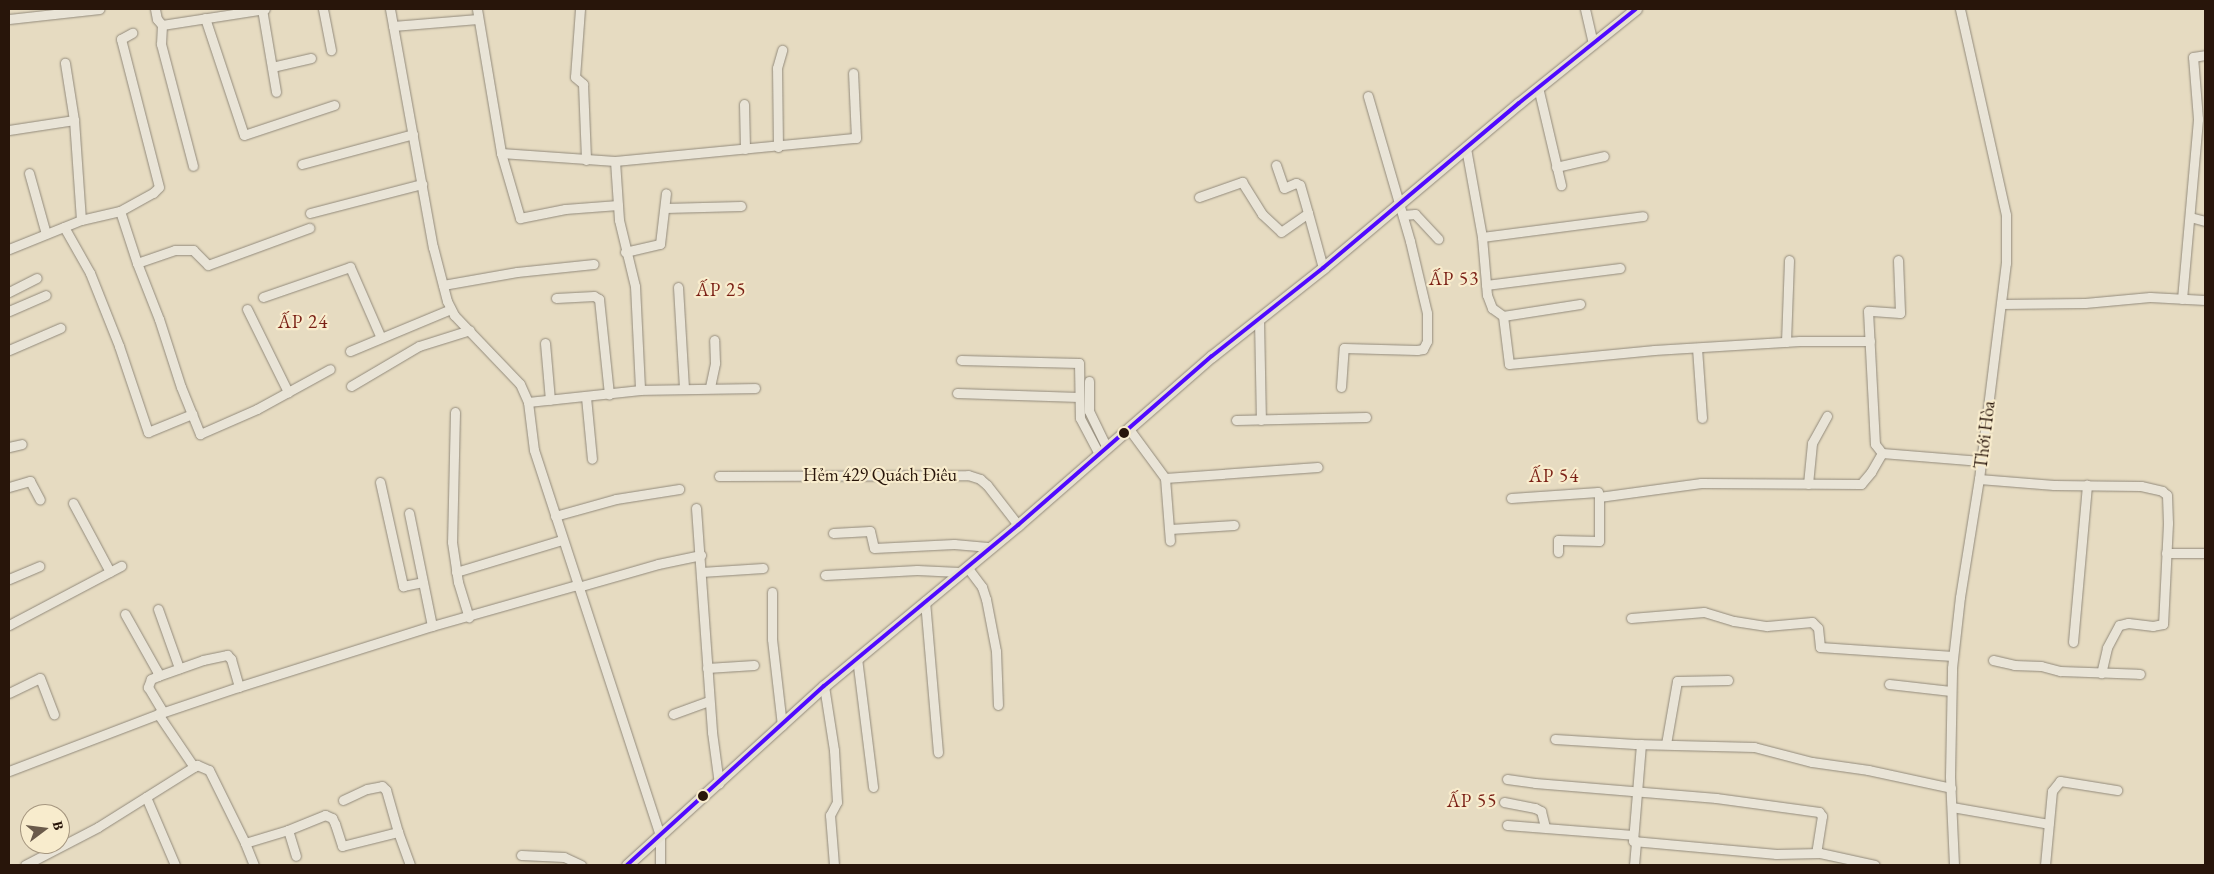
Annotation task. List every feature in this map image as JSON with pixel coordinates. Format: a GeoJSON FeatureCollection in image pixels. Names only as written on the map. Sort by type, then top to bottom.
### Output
{"type":"FeatureCollection","features":[{"type":"Feature","properties":{"kind":"main road"},"geometry":{"type":"LineString","coordinates":[[627,865],[719,784],[824,686],[1018,525],[1212,356],[1323,268],[1401,210],[1466,148],[1636,9]]}},
{"type":"Feature","properties":{"kind":"street"},"geometry":{"type":"LineString","coordinates":[[9,18],[99,9]]}},
{"type":"Feature","properties":{"kind":"street"},"geometry":{"type":"LineString","coordinates":[[155,9],[162,25],[161,44],[193,166]]}},
{"type":"Feature","properties":{"kind":"street"},"geometry":{"type":"LineString","coordinates":[[162,25],[263,9],[276,92]]}},
{"type":"Feature","properties":{"kind":"street"},"geometry":{"type":"LineString","coordinates":[[322,9],[331,50]]}},
{"type":"Feature","properties":{"kind":"street"},"geometry":{"type":"LineString","coordinates":[[390,9],[433,247],[442,285],[451,309],[520,384],[528,402],[534,450],[660,836],[660,865]]}},
{"type":"Feature","properties":{"kind":"street"},"geometry":{"type":"LineString","coordinates":[[477,9],[501,154],[520,218],[565,209],[618,205]]}},
{"type":"Feature","properties":{"kind":"street"},"geometry":{"type":"LineString","coordinates":[[580,9],[575,77],[583,84],[586,160]]}},
{"type":"Feature","properties":{"kind":"street"},"geometry":{"type":"LineString","coordinates":[[1585,9],[1593,44]]}},
{"type":"Feature","properties":{"kind":"street","name":"Thới Hòa"},"geometry":{"type":"LineString","coordinates":[[1954,865],[1951,788],[1953,656],[1960,598],[1980,478],[2006,263],[2006,215],[1960,9]]}},
{"type":"Feature","properties":{"kind":"street"},"geometry":{"type":"LineString","coordinates":[[205,18],[244,135],[334,105]]}},
{"type":"Feature","properties":{"kind":"street"},"geometry":{"type":"LineString","coordinates":[[393,26],[478,19]]}},
{"type":"Feature","properties":{"kind":"street"},"geometry":{"type":"LineString","coordinates":[[9,249],[81,220],[120,211],[153,193],[159,187],[120,38],[132,33]]}},
{"type":"Feature","properties":{"kind":"street"},"geometry":{"type":"LineString","coordinates":[[778,147],[777,68],[782,50]]}},
{"type":"Feature","properties":{"kind":"street"},"geometry":{"type":"LineString","coordinates":[[2182,299],[2198,119],[2193,57],[2205,55]]}},
{"type":"Feature","properties":{"kind":"street"},"geometry":{"type":"LineString","coordinates":[[272,66],[311,58]]}},
{"type":"Feature","properties":{"kind":"street"},"geometry":{"type":"LineString","coordinates":[[65,63],[74,120],[81,220]]}},
{"type":"Feature","properties":{"kind":"street"},"geometry":{"type":"LineString","coordinates":[[501,154],[616,161],[778,147],[856,138],[853,73]]}},
{"type":"Feature","properties":{"kind":"street"},"geometry":{"type":"LineString","coordinates":[[1538,88],[1561,185]]}},
{"type":"Feature","properties":{"kind":"street"},"geometry":{"type":"LineString","coordinates":[[1341,387],[1344,348],[1417,350],[1423,349],[1427,343],[1427,313],[1401,210],[1368,96]]}},
{"type":"Feature","properties":{"kind":"street"},"geometry":{"type":"LineString","coordinates":[[744,104],[745,149]]}},
{"type":"Feature","properties":{"kind":"street"},"geometry":{"type":"LineString","coordinates":[[9,130],[74,120]]}},
{"type":"Feature","properties":{"kind":"street"},"geometry":{"type":"LineString","coordinates":[[302,164],[413,134]]}},
{"type":"Feature","properties":{"kind":"street"},"geometry":{"type":"LineString","coordinates":[[1466,148],[1482,237],[1486,285],[1492,308],[1503,316],[1580,304]]}},
{"type":"Feature","properties":{"kind":"street"},"geometry":{"type":"LineString","coordinates":[[1556,167],[1604,156]]}},
{"type":"Feature","properties":{"kind":"street"},"geometry":{"type":"LineString","coordinates":[[616,161],[618,205],[626,252],[635,286],[640,390]]}},
{"type":"Feature","properties":{"kind":"street"},"geometry":{"type":"LineString","coordinates":[[1276,165],[1284,188],[1296,184],[1300,185],[1323,268]]}},
{"type":"Feature","properties":{"kind":"street"},"geometry":{"type":"LineString","coordinates":[[30,172],[46,234]]}},
{"type":"Feature","properties":{"kind":"street"},"geometry":{"type":"LineString","coordinates":[[1199,197],[1242,182],[1262,214],[1281,232],[1308,213]]}},
{"type":"Feature","properties":{"kind":"street"},"geometry":{"type":"LineString","coordinates":[[310,213],[422,184]]}},
{"type":"Feature","properties":{"kind":"street"},"geometry":{"type":"LineString","coordinates":[[626,252],[660,244],[666,193]]}},
{"type":"Feature","properties":{"kind":"street"},"geometry":{"type":"LineString","coordinates":[[665,208],[742,206]]}},
{"type":"Feature","properties":{"kind":"street"},"geometry":{"type":"LineString","coordinates":[[1401,210],[1415,214],[1438,239]]}},
{"type":"Feature","properties":{"kind":"street"},"geometry":{"type":"LineString","coordinates":[[120,211],[137,263],[166,336],[192,414],[202,434],[330,369]]}},
{"type":"Feature","properties":{"kind":"street"},"geometry":{"type":"LineString","coordinates":[[1482,237],[1643,216]]}},
{"type":"Feature","properties":{"kind":"street"},"geometry":{"type":"LineString","coordinates":[[2190,217],[2205,221]]}},
{"type":"Feature","properties":{"kind":"street"},"geometry":{"type":"LineString","coordinates":[[64,227],[94,282],[119,346],[148,432],[192,414]]}},
{"type":"Feature","properties":{"kind":"street"},"geometry":{"type":"LineString","coordinates":[[137,263],[175,250],[193,250],[208,264],[308,228]]}},
{"type":"Feature","properties":{"kind":"street"},"geometry":{"type":"LineString","coordinates":[[1786,342],[1789,260]]}},
{"type":"Feature","properties":{"kind":"street"},"geometry":{"type":"LineString","coordinates":[[1898,260],[1900,313],[1868,311],[1875,444],[1882,453],[1982,461]]}},
{"type":"Feature","properties":{"kind":"street"},"geometry":{"type":"LineString","coordinates":[[442,285],[517,272],[594,264]]}},
{"type":"Feature","properties":{"kind":"street"},"geometry":{"type":"LineString","coordinates":[[263,296],[350,268],[381,338]]}},
{"type":"Feature","properties":{"kind":"street"},"geometry":{"type":"LineString","coordinates":[[1486,285],[1620,268]]}},
{"type":"Feature","properties":{"kind":"street"},"geometry":{"type":"LineString","coordinates":[[9,292],[37,278]]}},
{"type":"Feature","properties":{"kind":"street"},"geometry":{"type":"LineString","coordinates":[[678,287],[684,388]]}},
{"type":"Feature","properties":{"kind":"street"},"geometry":{"type":"LineString","coordinates":[[9,312],[46,295]]}},
{"type":"Feature","properties":{"kind":"street"},"geometry":{"type":"LineString","coordinates":[[556,298],[594,296],[599,299],[608,394]]}},
{"type":"Feature","properties":{"kind":"street"},"geometry":{"type":"LineString","coordinates":[[2001,304],[2085,303],[2150,297],[2205,300]]}},
{"type":"Feature","properties":{"kind":"street"},"geometry":{"type":"LineString","coordinates":[[247,309],[288,392]]}},
{"type":"Feature","properties":{"kind":"street"},"geometry":{"type":"LineString","coordinates":[[350,351],[451,309]]}},
{"type":"Feature","properties":{"kind":"street"},"geometry":{"type":"LineString","coordinates":[[1503,316],[1509,364],[1654,350],[1786,342],[1870,341]]}},
{"type":"Feature","properties":{"kind":"street"},"geometry":{"type":"LineString","coordinates":[[1259,320],[1261,420]]}},
{"type":"Feature","properties":{"kind":"street"},"geometry":{"type":"LineString","coordinates":[[9,350],[60,328]]}},
{"type":"Feature","properties":{"kind":"street"},"geometry":{"type":"LineString","coordinates":[[351,386],[419,346],[470,330]]}},
{"type":"Feature","properties":{"kind":"street"},"geometry":{"type":"LineString","coordinates":[[710,388],[715,363],[714,340]]}},
{"type":"Feature","properties":{"kind":"street"},"geometry":{"type":"LineString","coordinates":[[545,343],[550,400]]}},
{"type":"Feature","properties":{"kind":"street"},"geometry":{"type":"LineString","coordinates":[[1697,348],[1702,418]]}},
{"type":"Feature","properties":{"kind":"street"},"geometry":{"type":"LineString","coordinates":[[961,360],[1079,363],[1080,418],[1103,451]]}},
{"type":"Feature","properties":{"kind":"street"},"geometry":{"type":"LineString","coordinates":[[1089,381],[1089,411],[1103,451]]}},
{"type":"Feature","properties":{"kind":"street"},"geometry":{"type":"LineString","coordinates":[[528,402],[640,390],[755,388]]}},
{"type":"Feature","properties":{"kind":"street"},"geometry":{"type":"LineString","coordinates":[[957,393],[1079,397]]}},
{"type":"Feature","properties":{"kind":"street"},"geometry":{"type":"LineString","coordinates":[[586,397],[592,459]]}},
{"type":"Feature","properties":{"kind":"street"},"geometry":{"type":"LineString","coordinates":[[455,412],[452,542],[456,572],[469,616]]}},
{"type":"Feature","properties":{"kind":"street"},"geometry":{"type":"LineString","coordinates":[[1808,484],[1812,443],[1827,416]]}},
{"type":"Feature","properties":{"kind":"street"},"geometry":{"type":"LineString","coordinates":[[1236,420],[1366,417]]}},
{"type":"Feature","properties":{"kind":"street"},"geometry":{"type":"LineString","coordinates":[[1129,428],[1165,478],[1170,541]]}},
{"type":"Feature","properties":{"kind":"street"},"geometry":{"type":"LineString","coordinates":[[9,447],[22,444]]}},
{"type":"Feature","properties":{"kind":"street"},"geometry":{"type":"LineString","coordinates":[[1599,497],[1701,483],[1861,484],[1872,472],[1882,453]]}},
{"type":"Feature","properties":{"kind":"street"},"geometry":{"type":"LineString","coordinates":[[1165,478],[1318,466]]}},
{"type":"Feature","properties":{"kind":"street","name":"Hẻm 429 Quách Điêu"},"geometry":{"type":"LineString","coordinates":[[719,476],[968,476],[980,479],[987,485],[1018,525]]}},
{"type":"Feature","properties":{"kind":"street"},"geometry":{"type":"LineString","coordinates":[[1980,478],[2054,485],[2141,486],[2164,492],[2167,495],[2163,624],[2153,626],[2128,623],[2119,625],[2107,648],[2102,673]]}},
{"type":"Feature","properties":{"kind":"street"},"geometry":{"type":"LineString","coordinates":[[9,487],[30,481],[40,500]]}},
{"type":"Feature","properties":{"kind":"street"},"geometry":{"type":"LineString","coordinates":[[380,482],[403,586],[423,582]]}},
{"type":"Feature","properties":{"kind":"street"},"geometry":{"type":"LineString","coordinates":[[2073,642],[2087,485]]}},
{"type":"Feature","properties":{"kind":"street"},"geometry":{"type":"LineString","coordinates":[[555,516],[616,499],[679,489]]}},
{"type":"Feature","properties":{"kind":"street"},"geometry":{"type":"LineString","coordinates":[[1511,498],[1598,492],[1600,541],[1558,540],[1558,552]]}},
{"type":"Feature","properties":{"kind":"street"},"geometry":{"type":"LineString","coordinates":[[73,503],[110,572]]}},
{"type":"Feature","properties":{"kind":"street"},"geometry":{"type":"LineString","coordinates":[[696,508],[709,701],[719,784]]}},
{"type":"Feature","properties":{"kind":"street"},"geometry":{"type":"LineString","coordinates":[[409,513],[432,626]]}},
{"type":"Feature","properties":{"kind":"street"},"geometry":{"type":"LineString","coordinates":[[1170,529],[1234,525]]}},
{"type":"Feature","properties":{"kind":"street"},"geometry":{"type":"LineString","coordinates":[[833,533],[870,531],[874,548],[954,544],[990,547]]}},
{"type":"Feature","properties":{"kind":"street"},"geometry":{"type":"LineString","coordinates":[[456,572],[562,540]]}},
{"type":"Feature","properties":{"kind":"street"},"geometry":{"type":"LineString","coordinates":[[2166,553],[2205,553]]}},
{"type":"Feature","properties":{"kind":"street"},"geometry":{"type":"LineString","coordinates":[[9,771],[160,713],[432,626],[658,564],[700,555]]}},
{"type":"Feature","properties":{"kind":"street"},"geometry":{"type":"LineString","coordinates":[[9,579],[39,566]]}},
{"type":"Feature","properties":{"kind":"street"},"geometry":{"type":"LineString","coordinates":[[9,625],[121,566]]}},
{"type":"Feature","properties":{"kind":"street"},"geometry":{"type":"LineString","coordinates":[[701,572],[763,568]]}},
{"type":"Feature","properties":{"kind":"street"},"geometry":{"type":"LineString","coordinates":[[825,575],[917,570],[963,570],[982,587],[986,599],[996,651],[998,705]]}},
{"type":"Feature","properties":{"kind":"street"},"geometry":{"type":"LineString","coordinates":[[772,592],[772,639],[782,725]]}},
{"type":"Feature","properties":{"kind":"street"},"geometry":{"type":"LineString","coordinates":[[925,601],[938,752]]}},
{"type":"Feature","properties":{"kind":"street"},"geometry":{"type":"LineString","coordinates":[[158,610],[179,668]]}},
{"type":"Feature","properties":{"kind":"street"},"geometry":{"type":"LineString","coordinates":[[1631,618],[1704,612],[1734,621],[1767,626],[1812,622],[1818,628],[1820,647],[1953,656]]}},
{"type":"Feature","properties":{"kind":"street"},"geometry":{"type":"LineString","coordinates":[[125,614],[158,676]]}},
{"type":"Feature","properties":{"kind":"street"},"geometry":{"type":"LineString","coordinates":[[194,766],[160,713],[148,687],[151,679],[203,660],[228,656],[232,661],[239,687]]}},
{"type":"Feature","properties":{"kind":"street"},"geometry":{"type":"LineString","coordinates":[[858,658],[873,787]]}},
{"type":"Feature","properties":{"kind":"street"},"geometry":{"type":"LineString","coordinates":[[1993,660],[2014,665],[2041,666],[2060,671],[2140,674]]}},
{"type":"Feature","properties":{"kind":"street"},"geometry":{"type":"LineString","coordinates":[[707,668],[754,665]]}},
{"type":"Feature","properties":{"kind":"street"},"geometry":{"type":"LineString","coordinates":[[9,693],[40,678],[54,714]]}},
{"type":"Feature","properties":{"kind":"street"},"geometry":{"type":"LineString","coordinates":[[1666,744],[1677,681],[1728,680]]}},
{"type":"Feature","properties":{"kind":"street"},"geometry":{"type":"LineString","coordinates":[[1889,684],[1951,690]]}},
{"type":"Feature","properties":{"kind":"street"},"geometry":{"type":"LineString","coordinates":[[824,686],[834,750],[837,802],[830,815],[834,865]]}},
{"type":"Feature","properties":{"kind":"street"},"geometry":{"type":"LineString","coordinates":[[673,714],[709,701]]}},
{"type":"Feature","properties":{"kind":"street"},"geometry":{"type":"LineString","coordinates":[[1555,739],[1641,744],[1754,747],[1812,762],[1868,770],[1951,788]]}},
{"type":"Feature","properties":{"kind":"street"},"geometry":{"type":"LineString","coordinates":[[1634,865],[1641,744]]}},
{"type":"Feature","properties":{"kind":"street"},"geometry":{"type":"LineString","coordinates":[[25,865],[98,827],[197,765],[208,770],[245,842],[254,865]]}},
{"type":"Feature","properties":{"kind":"street"},"geometry":{"type":"LineString","coordinates":[[1507,779],[1637,791],[1820,812],[1821,822],[1816,853]]}},
{"type":"Feature","properties":{"kind":"street"},"geometry":{"type":"LineString","coordinates":[[2045,865],[2052,790],[2060,781],[2118,790]]}},
{"type":"Feature","properties":{"kind":"street"},"geometry":{"type":"LineString","coordinates":[[343,800],[367,789],[382,786],[386,790],[410,865]]}},
{"type":"Feature","properties":{"kind":"street"},"geometry":{"type":"LineString","coordinates":[[146,797],[175,865]]}},
{"type":"Feature","properties":{"kind":"street"},"geometry":{"type":"LineString","coordinates":[[1504,802],[1535,808],[1541,812],[1545,827]]}},
{"type":"Feature","properties":{"kind":"street"},"geometry":{"type":"LineString","coordinates":[[1952,807],[2049,824]]}},
{"type":"Feature","properties":{"kind":"street"},"geometry":{"type":"LineString","coordinates":[[245,842],[288,830],[325,815],[332,818],[342,846],[398,832]]}},
{"type":"Feature","properties":{"kind":"street"},"geometry":{"type":"LineString","coordinates":[[1506,825],[1545,827],[1776,854],[1816,853],[1875,865]]}},
{"type":"Feature","properties":{"kind":"street"},"geometry":{"type":"LineString","coordinates":[[288,830],[296,856]]}},
{"type":"Feature","properties":{"kind":"street"},"geometry":{"type":"LineString","coordinates":[[520,855],[564,857],[581,865]]}},
{"type":"Feature","properties":{"kind":"transit line"},"geometry":{"type":"LineString","coordinates":[[627,865],[824,686],[1018,525],[1212,356],[1323,268],[1519,103],[1636,9]]}},
{"type":"Feature","properties":{"kind":"district","name":"ẤP 53"},"geometry":{"type":"Point","coordinates":[1454,279]}},
{"type":"Feature","properties":{"kind":"district","name":"ẤP 25"},"geometry":{"type":"Point","coordinates":[721,290]}},
{"type":"Feature","properties":{"kind":"district","name":"ẤP 24"},"geometry":{"type":"Point","coordinates":[303,322]}},
{"type":"Feature","properties":{"kind":"district","name":"ẤP 54"},"geometry":{"type":"Point","coordinates":[1554,476]}},
{"type":"Feature","properties":{"kind":"district","name":"ẤP 55"},"geometry":{"type":"Point","coordinates":[1472,801]}}]}
